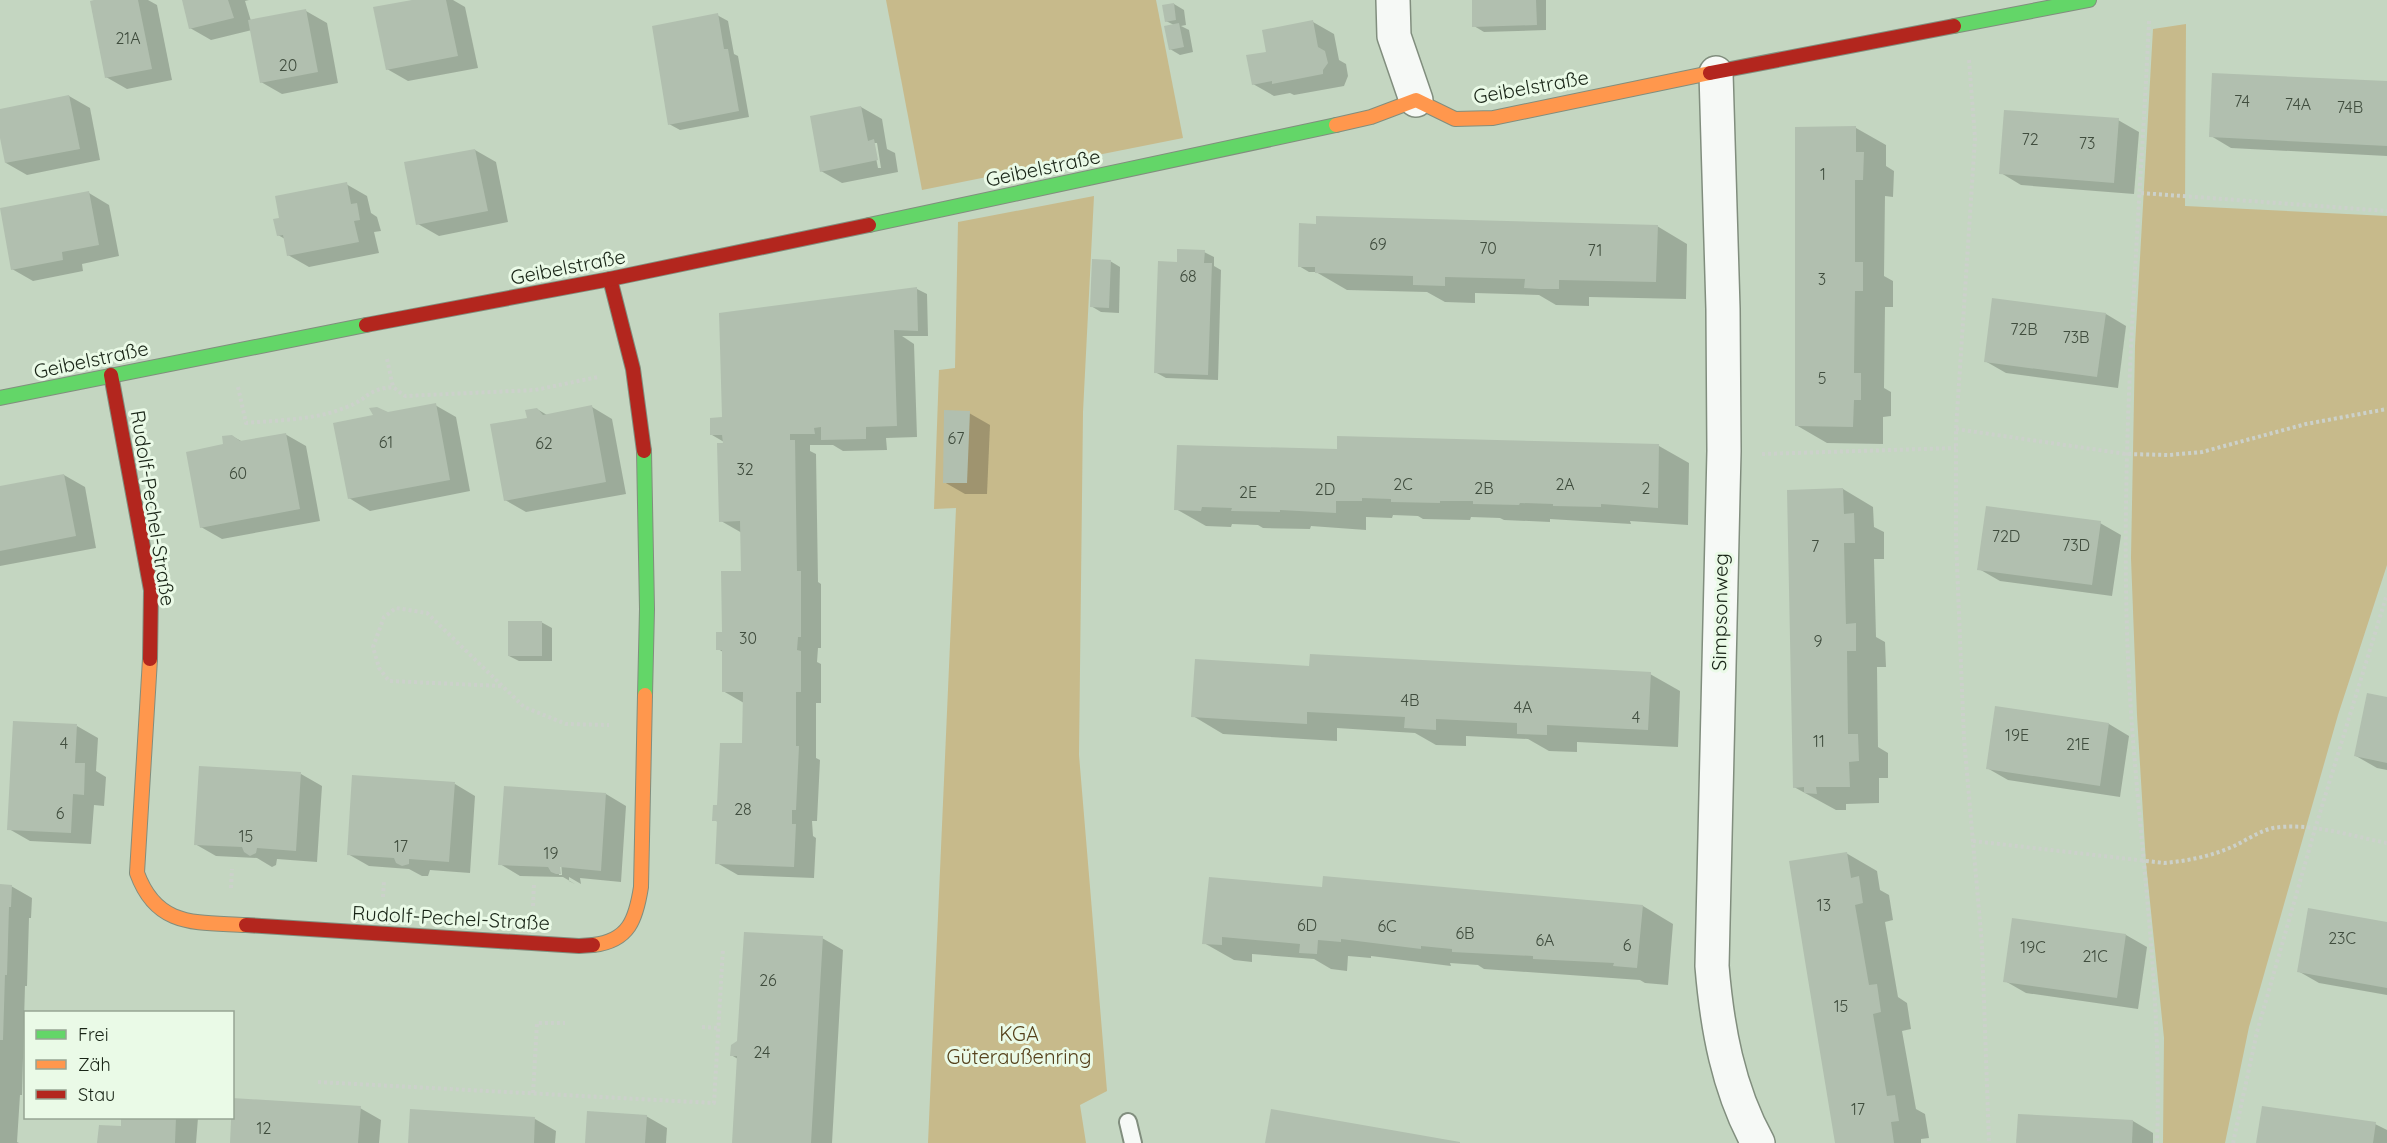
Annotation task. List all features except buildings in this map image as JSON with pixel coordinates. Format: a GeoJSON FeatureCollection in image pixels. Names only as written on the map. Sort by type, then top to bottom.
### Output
{"type":"FeatureCollection","features":[{"type":"Feature","properties":{"kind":"street"},"geometry":{"type":"LineString","coordinates":[[1392,0],[1394,36],[1416,100]]}},
{"type":"Feature","properties":{"kind":"street","name":"Geibelstraße"},"geometry":{"type":"LineString","coordinates":[[0,398],[610,279],[1371,117],[1416,100],[1455,119],[1494,118],[1621,90],[2089,0]]}},
{"type":"Feature","properties":{"kind":"street","name":"Simpsonweg"},"geometry":{"type":"LineString","coordinates":[[1716,73],[1723,309],[1724,451],[1712,966],[1718,1025],[1725,1052],[1741,1106],[1758,1143]]}},
{"type":"Feature","properties":{"kind":"street","name":"Rudolf-Pechel-Straße"},"geometry":{"type":"LineString","coordinates":[[111,375],[151,590],[152,617],[137,873],[147,899],[159,911],[177,918],[198,922],[579,946],[600,944],[614,940],[627,932],[637,912],[641,887],[645,726],[645,466],[633,369],[610,279]]}},
{"type":"Feature","properties":{"kind":"lane"},"geometry":{"type":"LineString","coordinates":[[1128,1122],[1133,1143]]}},
{"type":"Feature","properties":{"kind":"path"},"geometry":{"type":"LineString","coordinates":[[2149,21],[2126,454],[2128,658],[2156,1006],[2159,1091],[2157,1143]]}},
{"type":"Feature","properties":{"kind":"path"},"geometry":{"type":"LineString","coordinates":[[1968,55],[1972,73],[1975,138],[1956,429],[1959,651],[1982,945],[1989,1143]]}},
{"type":"Feature","properties":{"kind":"path"},"geometry":{"type":"LineString","coordinates":[[2141,193],[2387,211]]}},
{"type":"Feature","properties":{"kind":"path"},"geometry":{"type":"LineString","coordinates":[[246,423],[318,416],[349,407],[376,388],[393,387],[405,396],[535,390],[633,369]]}},
{"type":"Feature","properties":{"kind":"path"},"geometry":{"type":"LineString","coordinates":[[1956,429],[2126,454],[2169,455],[2202,452],[2306,424],[2387,409]]}},
{"type":"Feature","properties":{"kind":"path"},"geometry":{"type":"LineString","coordinates":[[1752,454],[1956,448]]}},
{"type":"Feature","properties":{"kind":"path"},"geometry":{"type":"LineString","coordinates":[[2234,1143],[2257,1032],[2315,829],[2387,594]]}},
{"type":"Feature","properties":{"kind":"path"},"geometry":{"type":"LineString","coordinates":[[501,686],[389,681],[378,668],[373,647],[384,616],[396,608],[427,613],[524,707],[566,724],[645,726]]}},
{"type":"Feature","properties":{"kind":"path"},"geometry":{"type":"LineString","coordinates":[[1973,841],[2164,863],[2190,860],[2228,849],[2250,836],[2272,829],[2298,826],[2387,843]]}},
{"type":"Feature","properties":{"kind":"path"},"geometry":{"type":"LineString","coordinates":[[318,1082],[714,1103],[723,948]]}},
{"type":"Feature","properties":{"kind":"path"},"geometry":{"type":"LineString","coordinates":[[533,1093],[537,1023],[565,1023]]}},
{"type":"Feature","properties":{"kind":"path"},"geometry":{"type":"LineString","coordinates":[[702,1027],[719,1028]]}},
{"type":"Feature","properties":{"kind":"green space"},"geometry":{"type":"Polygon","coordinates":[[[886,0],[1156,0],[1183,138],[922,190],[886,0]]]}},
{"type":"Feature","properties":{"kind":"green space"},"geometry":{"type":"Polygon","coordinates":[[[2186,24],[2185,206],[2387,216],[2387,565],[2338,715],[2249,1027],[2225,1143],[2163,1143],[2164,1038],[2146,863],[2131,558],[2135,346],[2153,29],[2186,24]]]}},
{"type":"Feature","properties":{"kind":"green space","name":"KGA Güteraußenring"},"geometry":{"type":"Polygon","coordinates":[[[1094,196],[1083,412],[1079,755],[1107,1091],[1080,1105],[1086,1143],[928,1143],[956,508],[934,509],[939,370],[955,368],[958,222],[1094,196]]]}},
{"type":"Feature","properties":{"kind":"traffic: fast"},"geometry":{"type":"LineString","coordinates":[[1954,26],[2089,0]]}},
{"type":"Feature","properties":{"kind":"traffic: fast"},"geometry":{"type":"LineString","coordinates":[[869,225],[1336,125]]}},
{"type":"Feature","properties":{"kind":"traffic: fast"},"geometry":{"type":"LineString","coordinates":[[0,398],[366,325]]}},
{"type":"Feature","properties":{"kind":"traffic: fast"},"geometry":{"type":"LineString","coordinates":[[644,451],[647,609],[645,695]]}},
{"type":"Feature","properties":{"kind":"traffic: slow"},"geometry":{"type":"LineString","coordinates":[[1336,125],[1371,117],[1416,100],[1455,119],[1493,118],[1710,73]]}},
{"type":"Feature","properties":{"kind":"traffic: slow"},"geometry":{"type":"LineString","coordinates":[[150,659],[137,873],[145,891],[155,904],[167,913],[195,922],[246,925]]}},
{"type":"Feature","properties":{"kind":"traffic: slow"},"geometry":{"type":"LineString","coordinates":[[593,945],[605,943],[623,933],[633,918],[639,899],[645,695]]}},
{"type":"Feature","properties":{"kind":"traffic: jam"},"geometry":{"type":"LineString","coordinates":[[1710,73],[1954,26]]}},
{"type":"Feature","properties":{"kind":"traffic: jam"},"geometry":{"type":"LineString","coordinates":[[366,325],[610,279],[869,225]]}},
{"type":"Feature","properties":{"kind":"traffic: jam"},"geometry":{"type":"LineString","coordinates":[[610,279],[633,369],[644,451]]}},
{"type":"Feature","properties":{"kind":"traffic: jam"},"geometry":{"type":"LineString","coordinates":[[111,375],[151,590],[150,659]]}},
{"type":"Feature","properties":{"kind":"traffic: jam"},"geometry":{"type":"LineString","coordinates":[[246,925],[579,946],[593,945]]}}]}
